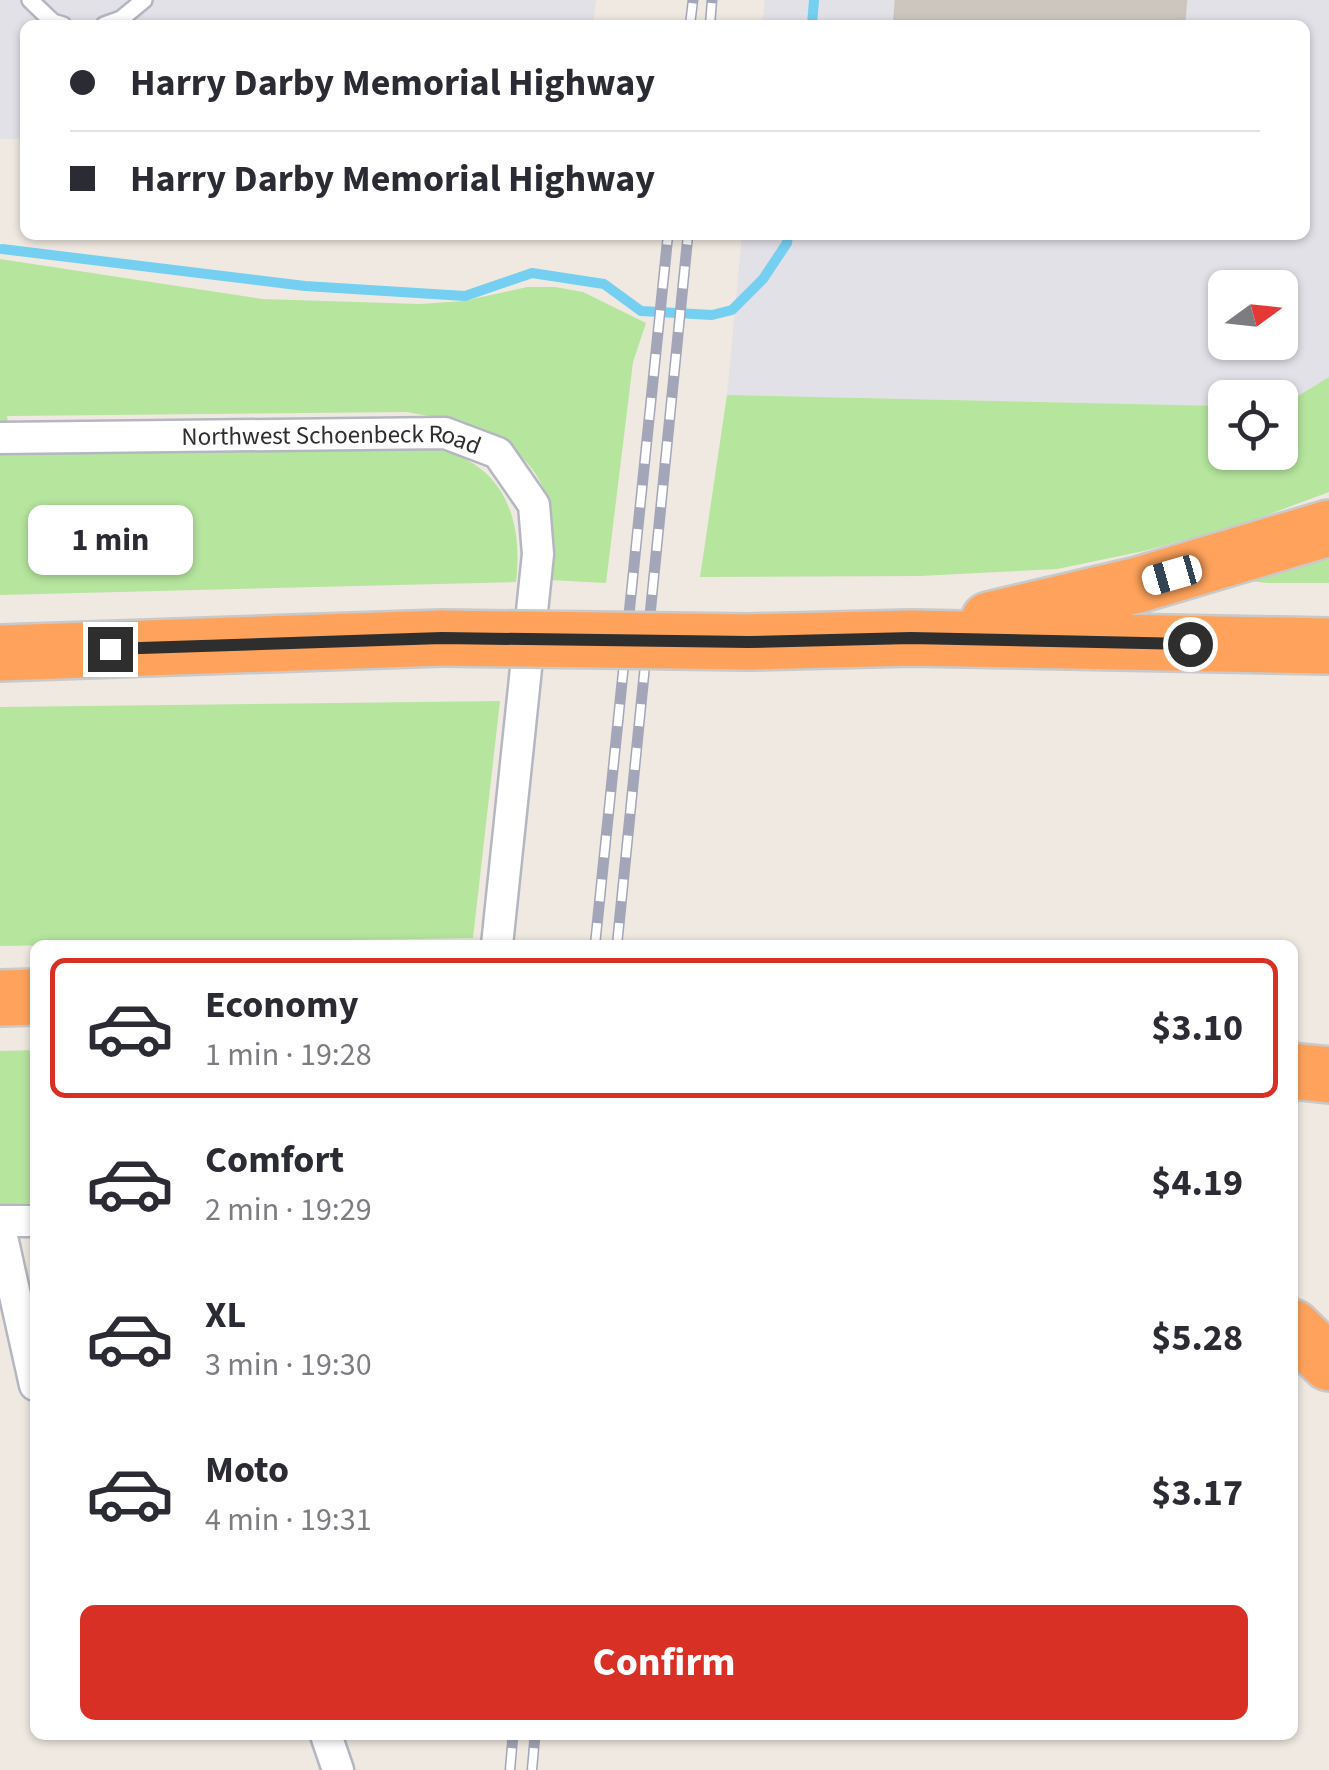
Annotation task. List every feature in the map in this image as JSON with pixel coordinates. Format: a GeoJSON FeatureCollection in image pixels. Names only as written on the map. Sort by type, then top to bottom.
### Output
{"type":"FeatureCollection","features":[{"type":"Feature","properties":{"kind":"highway"},"geometry":{"type":"LineString","coordinates":[[911,638],[1138,585],[1329,528]]}},
{"type":"Feature","properties":{"kind":"highway"},"geometry":{"type":"LineString","coordinates":[[0,653],[442,638],[749,642],[911,638],[1329,646]]}},
{"type":"Feature","properties":{"kind":"highway"},"geometry":{"type":"LineString","coordinates":[[0,998],[30,998]]}},
{"type":"Feature","properties":{"kind":"highway"},"geometry":{"type":"LineString","coordinates":[[1298,1072],[1329,1075]]}},
{"type":"Feature","properties":{"kind":"highway"},"geometry":{"type":"LineString","coordinates":[[1298,1334],[1329,1363]]}},
{"type":"Feature","properties":{"kind":"street","name":"Northwest Schoenbeck Road"},"geometry":{"type":"LineString","coordinates":[[0,438],[445,433],[498,453],[534,505],[538,554],[498,940]]}},
{"type":"Feature","properties":{"kind":"street"},"geometry":{"type":"LineString","coordinates":[[30,1221],[0,1225],[30,1362]]}},
{"type":"Feature","properties":{"kind":"street"},"geometry":{"type":"LineString","coordinates":[[328,1740],[338,1770]]}},
{"type":"Feature","properties":{"kind":"lane"},"geometry":{"type":"LineString","coordinates":[[30,0],[51,20]]}},
{"type":"Feature","properties":{"kind":"lane"},"geometry":{"type":"LineString","coordinates":[[121,20],[144,0]]}},
{"type":"Feature","properties":{"kind":"shaded area"},"geometry":{"type":"Polygon","coordinates":[[[0,0],[596,0],[594,20],[20,20],[20,139],[0,139],[0,0]]]}},
{"type":"Feature","properties":{"kind":"shaded area"},"geometry":{"type":"Polygon","coordinates":[[[765,0],[1329,0],[1329,377],[1298,396],[1298,380],[1208,380],[1208,406],[727,395],[742,240],[1310,240],[1310,20],[763,20],[765,0]]]}},
{"type":"Feature","properties":{"kind":"green space"},"geometry":{"type":"Polygon","coordinates":[[[0,259],[262,299],[420,304],[464,301],[527,287],[555,287],[583,292],[646,323],[633,362],[606,583],[550,580],[551,518],[543,486],[515,451],[453,422],[407,412],[7,416],[11,454],[426,447],[451,453],[489,476],[502,493],[516,533],[517,557],[516,582],[0,595],[0,259]]]}},
{"type":"Feature","properties":{"kind":"green space"},"geometry":{"type":"Polygon","coordinates":[[[1329,377],[1329,492],[1243,524],[1057,569],[919,576],[700,577],[727,395],[1208,406],[1208,470],[1298,470],[1298,396],[1329,377]]]}},
{"type":"Feature","properties":{"kind":"green space"},"geometry":{"type":"Polygon","coordinates":[[[1329,547],[1329,583],[1231,579],[1329,547]]]}},
{"type":"Feature","properties":{"kind":"green space"},"geometry":{"type":"Polygon","coordinates":[[[500,701],[473,938],[30,940],[30,945],[0,946],[0,707],[500,701]]]}},
{"type":"Feature","properties":{"kind":"green space"},"geometry":{"type":"Polygon","coordinates":[[[30,1050],[30,1203],[0,1204],[0,1051],[30,1050]]]}},
{"type":"Feature","properties":{"kind":"building"},"geometry":{"type":"Polygon","coordinates":[[[896,0],[1186,0],[1184,20],[894,20],[896,0]]]}},
{"type":"Feature","properties":{"kind":"waterway"},"geometry":{"type":"LineString","coordinates":[[812,20],[814,0]]}},
{"type":"Feature","properties":{"kind":"waterway"},"geometry":{"type":"LineString","coordinates":[[2,249],[305,286],[465,296],[532,273],[604,284],[641,311],[712,315],[732,310],[763,279],[787,240]]}},
{"type":"Feature","properties":{"kind":"railway"},"geometry":{"type":"LineString","coordinates":[[691,20],[693,0]]}},
{"type":"Feature","properties":{"kind":"railway"},"geometry":{"type":"LineString","coordinates":[[710,20],[712,0]]}},
{"type":"Feature","properties":{"kind":"railway"},"geometry":{"type":"LineString","coordinates":[[596,940],[667,240]]}},
{"type":"Feature","properties":{"kind":"railway"},"geometry":{"type":"LineString","coordinates":[[618,940],[688,240]]}},
{"type":"Feature","properties":{"kind":"railway"},"geometry":{"type":"LineString","coordinates":[[510,1770],[513,1740]]}},
{"type":"Feature","properties":{"kind":"railway"},"geometry":{"type":"LineString","coordinates":[[532,1770],[535,1740]]}},
{"type":"Feature","properties":{"kind":"route"},"geometry":{"type":"LineString","coordinates":[[110,649],[442,638],[749,642],[911,638],[1190,644]]}}]}
